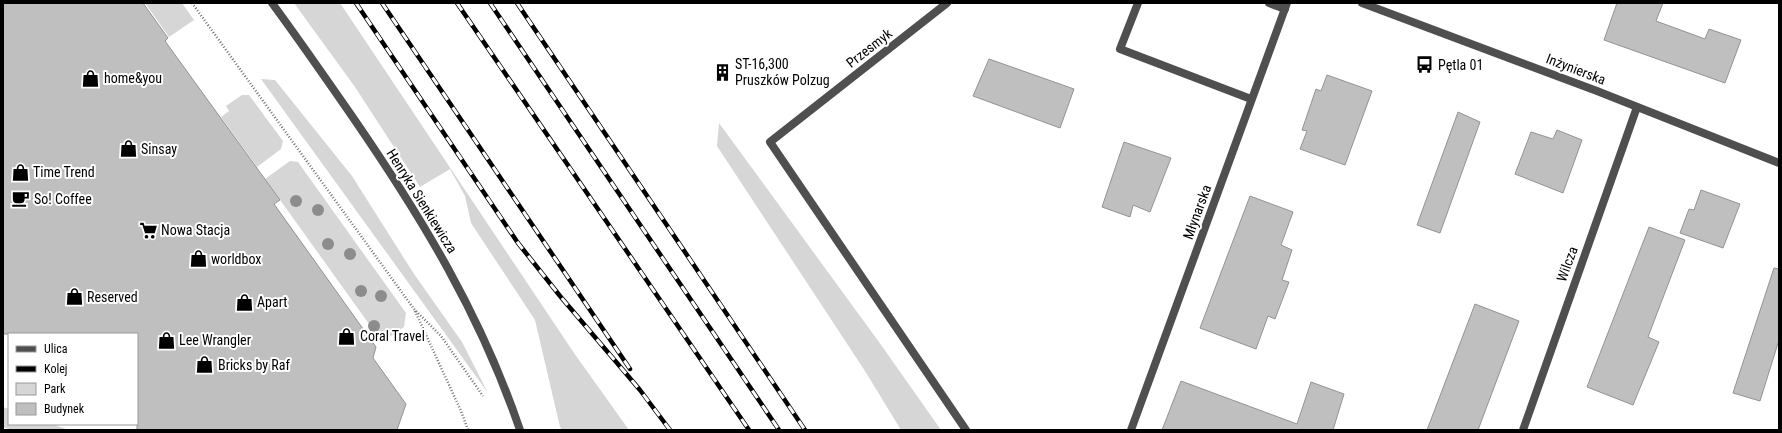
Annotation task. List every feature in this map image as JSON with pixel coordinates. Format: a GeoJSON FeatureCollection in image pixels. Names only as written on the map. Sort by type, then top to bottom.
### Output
{"type":"FeatureCollection","features":[{"type":"Feature","properties":{"kind":"street","name":"Henryka Sienkiewicza"},"geometry":{"type":"LineString","coordinates":[[272,3],[379,156],[428,232],[450,271],[493,358],[520,430]]}},
{"type":"Feature","properties":{"kind":"street","name":"Przesmyk"},"geometry":{"type":"LineString","coordinates":[[947,3],[770,142],[966,430]]}},
{"type":"Feature","properties":{"kind":"street"},"geometry":{"type":"LineString","coordinates":[[1138,3],[1120,49],[1252,99]]}},
{"type":"Feature","properties":{"kind":"street"},"geometry":{"type":"LineString","coordinates":[[1269,3],[1286,6]]}},
{"type":"Feature","properties":{"kind":"street","name":"Inżynierska"},"geometry":{"type":"LineString","coordinates":[[1362,3],[1451,35],[1779,163]]}},
{"type":"Feature","properties":{"kind":"street","name":"Młynarska"},"geometry":{"type":"LineString","coordinates":[[1131,430],[1286,6]]}},
{"type":"Feature","properties":{"kind":"street","name":"Wilcza"},"geometry":{"type":"LineString","coordinates":[[1523,430],[1637,107]]}},
{"type":"Feature","properties":{"kind":"path"},"geometry":{"type":"LineString","coordinates":[[192,3],[414,309],[441,336],[486,402]]}},
{"type":"Feature","properties":{"kind":"path"},"geometry":{"type":"LineString","coordinates":[[414,309],[461,411],[468,430]]}},
{"type":"Feature","properties":{"kind":"green space"},"geometry":{"type":"Polygon","coordinates":[[[145,3],[182,3],[194,20],[169,37],[145,3]]]}},
{"type":"Feature","properties":{"kind":"green space"},"geometry":{"type":"Polygon","coordinates":[[[294,3],[340,3],[574,353],[629,430],[562,430],[560,427],[535,320],[471,223],[465,196],[450,169],[420,187],[355,87],[294,3]]]}},
{"type":"Feature","properties":{"kind":"green space"},"geometry":{"type":"Polygon","coordinates":[[[261,79],[275,80],[352,176],[414,274],[462,342],[488,393],[261,79]]]}},
{"type":"Feature","properties":{"kind":"green space"},"geometry":{"type":"Polygon","coordinates":[[[242,95],[249,95],[283,141],[281,149],[257,167],[221,117],[229,111],[226,106],[242,95]]]}},
{"type":"Feature","properties":{"kind":"green space"},"geometry":{"type":"Polygon","coordinates":[[[719,123],[879,342],[941,430],[901,430],[865,371],[717,146],[719,123]]]}},
{"type":"Feature","properties":{"kind":"green space"},"geometry":{"type":"Polygon","coordinates":[[[290,161],[298,162],[406,313],[404,327],[382,342],[265,179],[290,161]]]}},
{"type":"Feature","properties":{"kind":"green space"},"geometry":{"type":"Polygon","coordinates":[[[3,407],[8,409],[8,425],[55,425],[69,430],[12,430],[3,427],[3,407]]]}},
{"type":"Feature","properties":{"kind":"building","name":"Nowa Stacja"},"geometry":{"type":"Polygon","coordinates":[[[3,3],[143,3],[168,38],[165,41],[280,200],[274,204],[376,347],[373,358],[406,404],[397,430],[137,430],[138,333],[3,334],[3,3]]]}},
{"type":"Feature","properties":{"kind":"building"},"geometry":{"type":"Polygon","coordinates":[[[1617,3],[1663,3],[1656,21],[1705,39],[1709,29],[1741,40],[1725,83],[1604,40],[1617,3]]]}},
{"type":"Feature","properties":{"kind":"building"},"geometry":{"type":"Polygon","coordinates":[[[989,59],[1074,89],[1060,128],[973,96],[989,59]]]}},
{"type":"Feature","properties":{"kind":"building"},"geometry":{"type":"Polygon","coordinates":[[[1327,75],[1372,91],[1345,165],[1300,149],[1307,131],[1302,130],[1316,89],[1321,91],[1327,75]]]}},
{"type":"Feature","properties":{"kind":"building"},"geometry":{"type":"Polygon","coordinates":[[[1458,112],[1480,122],[1440,233],[1417,225],[1458,112]]]}},
{"type":"Feature","properties":{"kind":"building"},"geometry":{"type":"Polygon","coordinates":[[[1557,130],[1582,140],[1563,193],[1515,174],[1531,132],[1553,139],[1557,130]]]}},
{"type":"Feature","properties":{"kind":"building"},"geometry":{"type":"Polygon","coordinates":[[[1124,142],[1171,158],[1150,212],[1133,205],[1130,217],[1102,207],[1124,142]]]}},
{"type":"Feature","properties":{"kind":"building"},"geometry":{"type":"Polygon","coordinates":[[[1701,190],[1740,204],[1723,248],[1680,233],[1689,209],[1694,210],[1701,190]]]}},
{"type":"Feature","properties":{"kind":"building"},"geometry":{"type":"Polygon","coordinates":[[[1250,196],[1293,212],[1281,245],[1292,250],[1282,280],[1289,282],[1275,319],[1268,316],[1256,349],[1200,328],[1250,196]]]}},
{"type":"Feature","properties":{"kind":"building"},"geometry":{"type":"Polygon","coordinates":[[[1649,227],[1685,240],[1648,337],[1659,342],[1633,405],[1587,387],[1649,227]]]}},
{"type":"Feature","properties":{"kind":"building"},"geometry":{"type":"Polygon","coordinates":[[[1774,268],[1779,269],[1779,340],[1760,401],[1733,393],[1774,268]]]}},
{"type":"Feature","properties":{"kind":"building"},"geometry":{"type":"Polygon","coordinates":[[[1475,304],[1519,321],[1478,430],[1427,430],[1475,304]]]}},
{"type":"Feature","properties":{"kind":"building"},"geometry":{"type":"Polygon","coordinates":[[[1181,381],[1297,424],[1311,382],[1344,394],[1333,430],[1162,430],[1181,381]]]}},
{"type":"Feature","properties":{"kind":"railway"},"geometry":{"type":"LineString","coordinates":[[356,3],[518,243],[560,296],[640,390],[670,430]]}},
{"type":"Feature","properties":{"kind":"railway"},"geometry":{"type":"LineString","coordinates":[[382,3],[630,369]]}},
{"type":"Feature","properties":{"kind":"railway"},"geometry":{"type":"LineString","coordinates":[[457,3],[749,430]]}},
{"type":"Feature","properties":{"kind":"railway"},"geometry":{"type":"LineString","coordinates":[[490,3],[779,430]]}},
{"type":"Feature","properties":{"kind":"railway"},"geometry":{"type":"LineString","coordinates":[[517,3],[805,430]]}},
{"type":"Feature","properties":{"kind":"place","name":"Pętla 01"},"geometry":{"type":"Point","coordinates":[1425,65]}},
{"type":"Feature","properties":{"kind":"place","name":"ST-16,300 Pruszków Polzug"},"geometry":{"type":"Point","coordinates":[722,72]}},
{"type":"Feature","properties":{"kind":"place","name":"home&you"},"geometry":{"type":"Point","coordinates":[91,78]}},
{"type":"Feature","properties":{"kind":"place","name":"Sinsay"},"geometry":{"type":"Point","coordinates":[128,149]}},
{"type":"Feature","properties":{"kind":"place","name":"Time Trend"},"geometry":{"type":"Point","coordinates":[20,172]}},
{"type":"Feature","properties":{"kind":"place","name":"So! Coffee"},"geometry":{"type":"Point","coordinates":[21,199]}},
{"type":"Feature","properties":{"kind":"place","name":"Nowa Stacja"},"geometry":{"type":"Point","coordinates":[148,230]}},
{"type":"Feature","properties":{"kind":"place","name":"worldbox"},"geometry":{"type":"Point","coordinates":[198,259]}},
{"type":"Feature","properties":{"kind":"place","name":"Reserved"},"geometry":{"type":"Point","coordinates":[74,297]}},
{"type":"Feature","properties":{"kind":"place","name":"Apart"},"geometry":{"type":"Point","coordinates":[244,302]}},
{"type":"Feature","properties":{"kind":"place","name":"Coral Travel"},"geometry":{"type":"Point","coordinates":[347,336]}},
{"type":"Feature","properties":{"kind":"place","name":"Lee Wrangler"},"geometry":{"type":"Point","coordinates":[166,340]}},
{"type":"Feature","properties":{"kind":"place","name":"Bricks by Raf"},"geometry":{"type":"Point","coordinates":[205,365]}}]}
